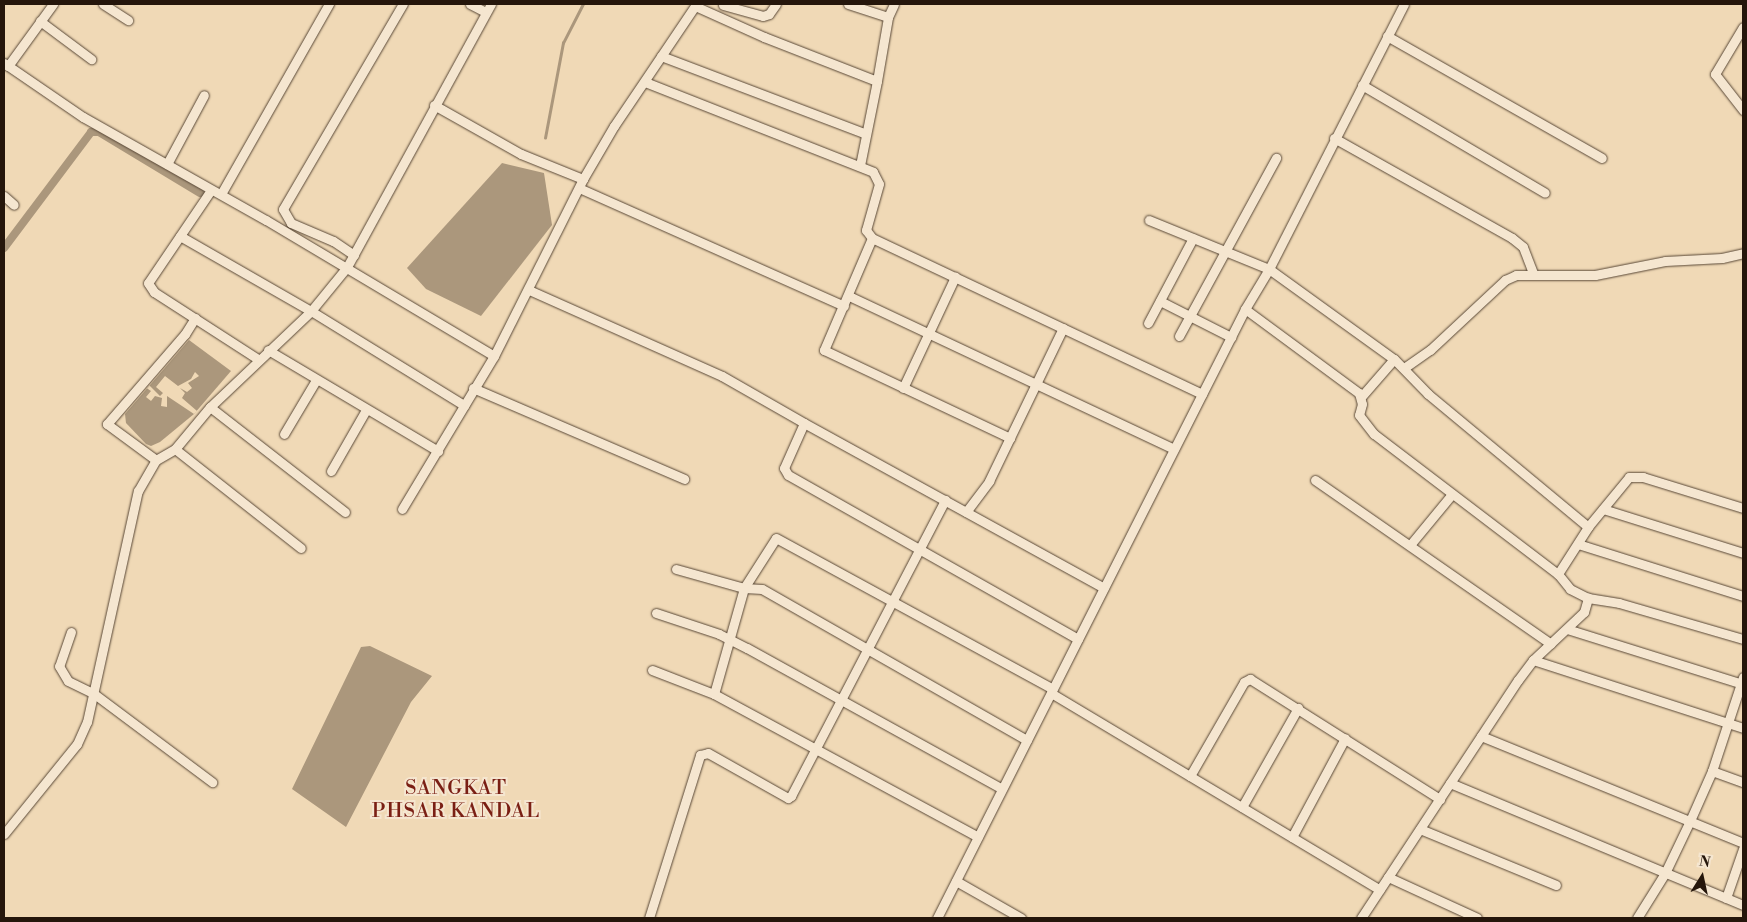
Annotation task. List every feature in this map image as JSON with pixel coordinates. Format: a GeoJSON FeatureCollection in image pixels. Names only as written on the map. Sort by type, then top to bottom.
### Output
{"type":"FeatureCollection","features":[{"type":"Feature","properties":{"kind":"street"},"geometry":{"type":"LineString","coordinates":[[53,4],[6,64],[83,117],[347,267],[494,356]]}},
{"type":"Feature","properties":{"kind":"street"},"geometry":{"type":"LineString","coordinates":[[104,4],[128,20]]}},
{"type":"Feature","properties":{"kind":"street"},"geometry":{"type":"LineString","coordinates":[[221,194],[329,4]]}},
{"type":"Feature","properties":{"kind":"street"},"geometry":{"type":"LineString","coordinates":[[354,255],[333,241],[291,223],[282,209],[403,4]]}},
{"type":"Feature","properties":{"kind":"street"},"geometry":{"type":"LineString","coordinates":[[4,834],[77,744],[87,722],[138,491],[156,460],[175,449],[210,407],[258,359],[311,311],[347,267],[434,105],[489,8],[470,4]]}},
{"type":"Feature","properties":{"kind":"street"},"geometry":{"type":"LineString","coordinates":[[718,15],[723,4],[763,16],[769,14],[776,4]]}},
{"type":"Feature","properties":{"kind":"street"},"geometry":{"type":"LineString","coordinates":[[848,4],[888,17]]}},
{"type":"Feature","properties":{"kind":"street"},"geometry":{"type":"LineString","coordinates":[[860,165],[888,17],[894,4]]}},
{"type":"Feature","properties":{"kind":"street"},"geometry":{"type":"LineString","coordinates":[[937,918],[1245,309],[1269,268],[1404,4]]}},
{"type":"Feature","properties":{"kind":"street"},"geometry":{"type":"LineString","coordinates":[[402,509],[438,451],[473,388],[494,356],[529,290],[581,183],[614,126],[696,5],[764,37],[877,81]]}},
{"type":"Feature","properties":{"kind":"street"},"geometry":{"type":"LineString","coordinates":[[40,22],[91,59]]}},
{"type":"Feature","properties":{"kind":"street"},"geometry":{"type":"LineString","coordinates":[[1742,32],[1715,74],[1743,110]]}},
{"type":"Feature","properties":{"kind":"street"},"geometry":{"type":"LineString","coordinates":[[1387,36],[1602,158]]}},
{"type":"Feature","properties":{"kind":"street"},"geometry":{"type":"LineString","coordinates":[[661,56],[866,134]]}},
{"type":"Feature","properties":{"kind":"street"},"geometry":{"type":"LineString","coordinates":[[645,82],[860,165],[878,178],[866,230],[872,238],[1202,394]]}},
{"type":"Feature","properties":{"kind":"street"},"geometry":{"type":"LineString","coordinates":[[1362,85],[1545,193]]}},
{"type":"Feature","properties":{"kind":"street"},"geometry":{"type":"LineString","coordinates":[[167,164],[204,96]]}},
{"type":"Feature","properties":{"kind":"street"},"geometry":{"type":"LineString","coordinates":[[434,105],[521,154],[844,306]]}},
{"type":"Feature","properties":{"kind":"street"},"geometry":{"type":"LineString","coordinates":[[1334,138],[1512,238],[1524,247],[1533,273]]}},
{"type":"Feature","properties":{"kind":"street"},"geometry":{"type":"LineString","coordinates":[[1179,336],[1276,158]]}},
{"type":"Feature","properties":{"kind":"street"},"geometry":{"type":"LineString","coordinates":[[211,190],[148,283],[154,292],[258,359]]}},
{"type":"Feature","properties":{"kind":"street"},"geometry":{"type":"LineString","coordinates":[[4,196],[14,205]]}},
{"type":"Feature","properties":{"kind":"street"},"geometry":{"type":"LineString","coordinates":[[1149,220],[1224,252],[1269,268],[1394,358],[1428,394],[1588,527]]}},
{"type":"Feature","properties":{"kind":"street"},"geometry":{"type":"LineString","coordinates":[[180,236],[311,311],[464,405]]}},
{"type":"Feature","properties":{"kind":"street"},"geometry":{"type":"LineString","coordinates":[[872,238],[849,296],[824,350],[1010,438]]}},
{"type":"Feature","properties":{"kind":"street"},"geometry":{"type":"LineString","coordinates":[[1148,323],[1192,238]]}},
{"type":"Feature","properties":{"kind":"street"},"geometry":{"type":"LineString","coordinates":[[1404,368],[1430,350],[1505,280],[1533,273],[1595,275],[1665,261],[1722,258],[1743,253]]}},
{"type":"Feature","properties":{"kind":"street"},"geometry":{"type":"LineString","coordinates":[[903,388],[955,277]]}},
{"type":"Feature","properties":{"kind":"street"},"geometry":{"type":"LineString","coordinates":[[529,290],[722,376],[1104,588]]}},
{"type":"Feature","properties":{"kind":"street"},"geometry":{"type":"LineString","coordinates":[[849,296],[1174,449]]}},
{"type":"Feature","properties":{"kind":"street"},"geometry":{"type":"LineString","coordinates":[[1160,301],[1231,337]]}},
{"type":"Feature","properties":{"kind":"street"},"geometry":{"type":"LineString","coordinates":[[1245,309],[1361,398]]}},
{"type":"Feature","properties":{"kind":"street"},"geometry":{"type":"LineString","coordinates":[[156,460],[107,424],[185,334],[195,318]]}},
{"type":"Feature","properties":{"kind":"street"},"geometry":{"type":"LineString","coordinates":[[966,512],[989,481],[1063,328]]}},
{"type":"Feature","properties":{"kind":"street"},"geometry":{"type":"LineString","coordinates":[[268,350],[366,410],[438,451]]}},
{"type":"Feature","properties":{"kind":"street"},"geometry":{"type":"LineString","coordinates":[[1394,358],[1361,398],[1359,415],[1361,421],[1452,494],[1558,574],[1570,589],[1588,598],[1619,603],[1743,639]]}},
{"type":"Feature","properties":{"kind":"street"},"geometry":{"type":"LineString","coordinates":[[284,434],[316,380]]}},
{"type":"Feature","properties":{"kind":"street"},"geometry":{"type":"LineString","coordinates":[[473,388],[684,478]]}},
{"type":"Feature","properties":{"kind":"street"},"geometry":{"type":"LineString","coordinates":[[210,407],[345,512]]}},
{"type":"Feature","properties":{"kind":"street"},"geometry":{"type":"LineString","coordinates":[[330,471],[366,410]]}},
{"type":"Feature","properties":{"kind":"street"},"geometry":{"type":"LineString","coordinates":[[804,423],[784,468],[788,475],[1078,639]]}},
{"type":"Feature","properties":{"kind":"street"},"geometry":{"type":"LineString","coordinates":[[175,449],[301,548]]}},
{"type":"Feature","properties":{"kind":"street"},"geometry":{"type":"LineString","coordinates":[[1558,574],[1588,527],[1624,481],[1635,475],[1743,508]]}},
{"type":"Feature","properties":{"kind":"street"},"geometry":{"type":"LineString","coordinates":[[1315,480],[1551,644]]}},
{"type":"Feature","properties":{"kind":"street"},"geometry":{"type":"LineString","coordinates":[[1410,545],[1452,494]]}},
{"type":"Feature","properties":{"kind":"street"},"geometry":{"type":"LineString","coordinates":[[649,918],[700,756],[708,753],[788,798],[815,750],[945,500]]}},
{"type":"Feature","properties":{"kind":"street"},"geometry":{"type":"LineString","coordinates":[[1603,509],[1743,553]]}},
{"type":"Feature","properties":{"kind":"street"},"geometry":{"type":"LineString","coordinates":[[714,694],[744,588],[776,538],[893,600],[1052,691],[1380,890]]}},
{"type":"Feature","properties":{"kind":"street"},"geometry":{"type":"LineString","coordinates":[[1578,544],[1743,596]]}},
{"type":"Feature","properties":{"kind":"street"},"geometry":{"type":"LineString","coordinates":[[676,569],[744,588],[762,589],[866,651],[1027,740]]}},
{"type":"Feature","properties":{"kind":"street"},"geometry":{"type":"LineString","coordinates":[[1361,918],[1533,660],[1584,612],[1588,598]]}},
{"type":"Feature","properties":{"kind":"street"},"geometry":{"type":"LineString","coordinates":[[656,613],[729,639],[1002,789]]}},
{"type":"Feature","properties":{"kind":"street"},"geometry":{"type":"LineString","coordinates":[[1567,629],[1742,682],[1712,771],[1689,823],[1665,873],[1637,918]]}},
{"type":"Feature","properties":{"kind":"street"},"geometry":{"type":"LineString","coordinates":[[71,632],[61,657],[60,673],[68,681],[93,693],[212,782]]}},
{"type":"Feature","properties":{"kind":"street"},"geometry":{"type":"LineString","coordinates":[[1533,660],[1743,728]]}},
{"type":"Feature","properties":{"kind":"street"},"geometry":{"type":"LineString","coordinates":[[652,670],[714,694],[978,838]]}},
{"type":"Feature","properties":{"kind":"street"},"geometry":{"type":"LineString","coordinates":[[1190,776],[1244,682],[1250,679],[1256,681],[1440,799]]}},
{"type":"Feature","properties":{"kind":"street"},"geometry":{"type":"LineString","coordinates":[[1242,807],[1298,708]]}},
{"type":"Feature","properties":{"kind":"street"},"geometry":{"type":"LineString","coordinates":[[1481,736],[1689,823],[1743,843]]}},
{"type":"Feature","properties":{"kind":"street"},"geometry":{"type":"LineString","coordinates":[[1292,837],[1345,738]]}},
{"type":"Feature","properties":{"kind":"street"},"geometry":{"type":"LineString","coordinates":[[1712,771],[1743,782]]}},
{"type":"Feature","properties":{"kind":"street"},"geometry":{"type":"LineString","coordinates":[[1450,782],[1743,905]]}},
{"type":"Feature","properties":{"kind":"street"},"geometry":{"type":"LineString","coordinates":[[1420,829],[1556,884]]}},
{"type":"Feature","properties":{"kind":"street"},"geometry":{"type":"LineString","coordinates":[[1726,898],[1743,849]]}},
{"type":"Feature","properties":{"kind":"street"},"geometry":{"type":"LineString","coordinates":[[1388,877],[1477,918]]}},
{"type":"Feature","properties":{"kind":"street"},"geometry":{"type":"LineString","coordinates":[[956,881],[1021,918]]}},
{"type":"Feature","properties":{"kind":"shaded area"},"geometry":{"type":"Polygon","coordinates":[[[502,163],[544,173],[552,225],[481,316],[426,289],[407,268],[502,163]]]}},
{"type":"Feature","properties":{"kind":"shaded area"},"geometry":{"type":"Polygon","coordinates":[[[189,340],[231,371],[194,414],[160,442],[151,446],[146,444],[126,423],[125,414],[189,340]]]}},
{"type":"Feature","properties":{"kind":"shaded area"},"geometry":{"type":"Polygon","coordinates":[[[370,646],[432,676],[411,702],[346,827],[292,789],[361,647],[370,646]]]}},
{"type":"Feature","properties":{"kind":"pier"},"geometry":{"type":"Polygon","coordinates":[[[195,372],[199,376],[188,383],[192,388],[187,392],[180,388],[185,393],[182,398],[197,411],[194,414],[167,396],[167,407],[161,406],[162,398],[155,396],[151,401],[146,397],[151,391],[145,387],[148,384],[160,396],[163,393],[156,387],[165,376],[178,386],[191,379],[195,372]]]}},
{"type":"Feature","properties":{"kind":"waterway"},"geometry":{"type":"LineString","coordinates":[[545,138],[563,43],[583,4]]}},
{"type":"Feature","properties":{"kind":"waterway"},"geometry":{"type":"LineString","coordinates":[[4,248],[91,132],[99,132],[200,193]]}},
{"type":"Feature","properties":{"kind":"district","name":"SANGKAT PHSAR KANDAL"},"geometry":{"type":"Point","coordinates":[456,800]}}]}
